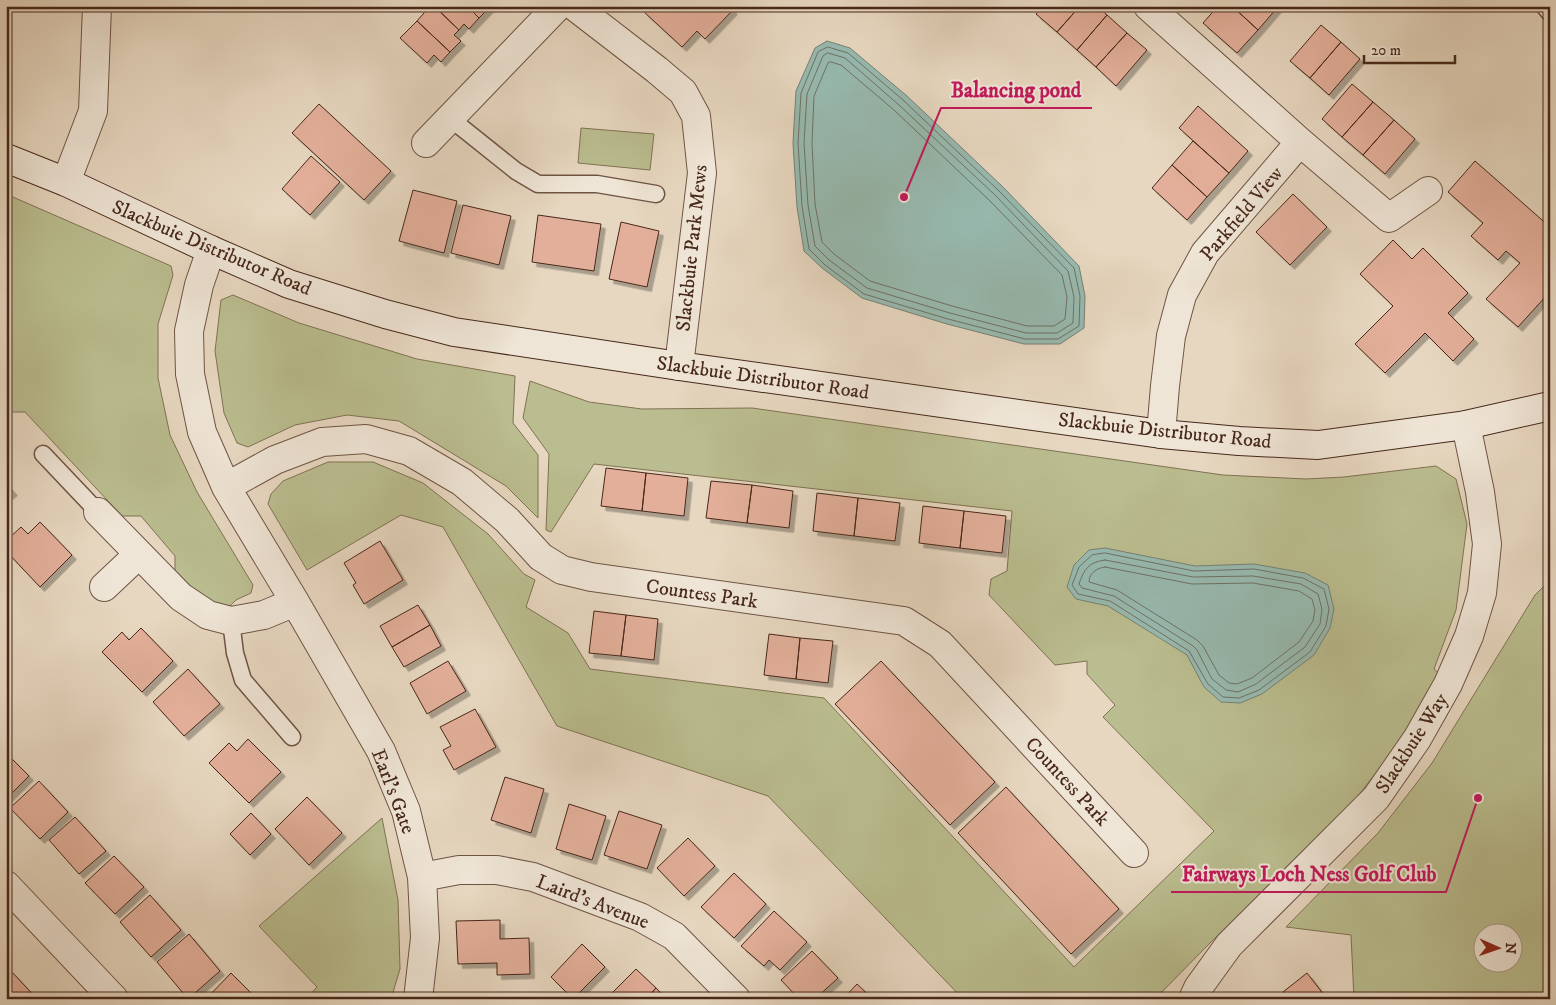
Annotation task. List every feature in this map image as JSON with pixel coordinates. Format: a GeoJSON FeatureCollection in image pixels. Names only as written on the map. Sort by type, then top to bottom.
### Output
{"type":"FeatureCollection","features":[{"type":"Feature","properties":{"kind":"street"},"geometry":{"type":"LineString","coordinates":[[66,182],[93,111],[97,6]]}},
{"type":"Feature","properties":{"kind":"street"},"geometry":{"type":"LineString","coordinates":[[426,143],[558,6]]}},
{"type":"Feature","properties":{"kind":"street","name":"Slackbuie Park Mews"},"geometry":{"type":"LineString","coordinates":[[574,6],[683,92],[696,116],[702,173],[679,366]]}},
{"type":"Feature","properties":{"kind":"street"},"geometry":{"type":"LineString","coordinates":[[1148,6],[1300,142],[1389,218],[1428,191]]}},
{"type":"Feature","properties":{"kind":"street","name":"Parkfield View"},"geometry":{"type":"LineString","coordinates":[[1161,434],[1164,386],[1171,336],[1182,295],[1205,252],[1300,142]]}},
{"type":"Feature","properties":{"kind":"street","name":"Slackbuie Distributor Road"},"geometry":{"type":"LineString","coordinates":[[6,158],[66,182],[211,250],[289,284],[385,314],[454,332],[679,366],[1161,434],[1239,441],[1318,445],[1466,425],[1550,406]]}},
{"type":"Feature","properties":{"kind":"street","name":"Earl's Gate"},"geometry":{"type":"LineString","coordinates":[[211,250],[199,285],[189,330],[190,374],[202,432],[226,488],[295,602],[381,751],[406,811],[422,877],[425,938],[418,999]]}},
{"type":"Feature","properties":{"kind":"street","name":"Slackbuie Way"},"geometry":{"type":"LineString","coordinates":[[1193,999],[1198,988],[1229,945],[1376,798],[1417,739],[1448,684],[1468,636],[1482,593],[1487,544],[1480,492],[1466,425]]}},
{"type":"Feature","properties":{"kind":"street","name":"Countess Park"},"geometry":{"type":"LineString","coordinates":[[226,488],[275,460],[322,442],[366,439],[409,451],[462,482],[507,520],[541,557],[562,570],[591,577],[904,620],[940,644],[1134,852]]}},
{"type":"Feature","properties":{"kind":"street"},"geometry":{"type":"LineString","coordinates":[[98,512],[181,597],[208,615],[231,621],[264,615],[295,602]]}},
{"type":"Feature","properties":{"kind":"street"},"geometry":{"type":"LineString","coordinates":[[104,587],[139,554]]}},
{"type":"Feature","properties":{"kind":"street","name":"Laird's Avenue"},"geometry":{"type":"LineString","coordinates":[[422,877],[459,870],[497,870],[533,877],[640,917],[674,936],[736,999]]}},
{"type":"Feature","properties":{"kind":"street"},"geometry":{"type":"LineString","coordinates":[[6,885],[114,999]]}},
{"type":"Feature","properties":{"kind":"lane"},"geometry":{"type":"LineString","coordinates":[[1544,6],[1550,12]]}},
{"type":"Feature","properties":{"kind":"lane"},"geometry":{"type":"LineString","coordinates":[[451,119],[516,171],[538,184],[597,184],[656,194]]}},
{"type":"Feature","properties":{"kind":"lane"},"geometry":{"type":"LineString","coordinates":[[42,454],[98,512]]}},
{"type":"Feature","properties":{"kind":"lane"},"geometry":{"type":"LineString","coordinates":[[231,621],[235,653],[243,680],[292,738]]}},
{"type":"Feature","properties":{"kind":"green space"},"geometry":{"type":"Polygon","coordinates":[[[581,128],[654,134],[650,170],[578,163],[581,128]]]}},
{"type":"Feature","properties":{"kind":"green space"},"geometry":{"type":"Polygon","coordinates":[[[6,194],[171,266],[173,275],[158,324],[158,378],[170,435],[197,492],[253,585],[251,593],[236,600],[229,607],[205,600],[175,573],[175,556],[141,516],[122,516],[25,412],[13,412],[6,419],[6,194]]]}},
{"type":"Feature","properties":{"kind":"green space"},"geometry":{"type":"Polygon","coordinates":[[[233,295],[299,323],[417,359],[515,376],[513,423],[538,455],[538,518],[506,486],[399,421],[347,415],[295,425],[248,447],[237,443],[224,413],[215,351],[221,300],[233,295]]]}},
{"type":"Feature","properties":{"kind":"green space"},"geometry":{"type":"Polygon","coordinates":[[[530,381],[589,402],[642,409],[752,408],[1223,475],[1306,479],[1344,477],[1436,466],[1456,479],[1467,524],[1456,610],[1434,669],[1441,675],[1408,732],[1347,810],[1155,999],[963,999],[768,796],[557,726],[443,527],[401,515],[307,570],[268,504],[271,494],[283,481],[328,462],[373,462],[423,483],[488,534],[524,574],[535,580],[526,607],[568,633],[590,669],[824,698],[1074,967],[1214,831],[1103,717],[1115,705],[1087,674],[1087,661],[1055,665],[989,595],[991,579],[1007,571],[1012,511],[594,464],[551,532],[546,530],[549,454],[523,418],[530,381]]]}},
{"type":"Feature","properties":{"kind":"green space"},"geometry":{"type":"Polygon","coordinates":[[[1550,580],[1550,999],[1354,999],[1351,935],[1286,927],[1378,833],[1432,763],[1535,595],[1550,580]]]}},
{"type":"Feature","properties":{"kind":"green space"},"geometry":{"type":"Polygon","coordinates":[[[382,818],[398,900],[400,969],[391,999],[306,999],[317,987],[259,926],[382,818]]]}},
{"type":"Feature","properties":{"kind":"water"},"geometry":{"type":"Polygon","coordinates":[[[827,41],[850,48],[907,96],[1003,187],[1079,266],[1085,296],[1084,328],[1060,344],[1024,344],[947,324],[862,298],[822,268],[804,251],[797,207],[793,143],[796,91],[815,48],[827,41]]]}},
{"type":"Feature","properties":{"kind":"water"},"geometry":{"type":"Polygon","coordinates":[[[1105,548],[1195,566],[1254,564],[1305,573],[1328,585],[1334,609],[1330,628],[1314,655],[1262,694],[1240,703],[1221,702],[1204,687],[1187,655],[1108,606],[1076,599],[1067,587],[1074,565],[1089,550],[1105,548]]]}},
{"type":"Feature","properties":{"kind":"building"},"geometry":{"type":"Polygon","coordinates":[[[430,6],[434,6],[459,30],[454,35],[461,41],[450,52],[417,21],[430,6]]]}},
{"type":"Feature","properties":{"kind":"building"},"geometry":{"type":"Polygon","coordinates":[[[434,6],[467,6],[479,18],[469,29],[464,24],[459,30],[434,6]]]}},
{"type":"Feature","properties":{"kind":"building"},"geometry":{"type":"Polygon","coordinates":[[[467,6],[489,6],[490,7],[479,18],[467,6]]]}},
{"type":"Feature","properties":{"kind":"building"},"geometry":{"type":"Polygon","coordinates":[[[647,6],[728,6],[733,10],[705,39],[697,31],[682,47],[643,11],[647,6]]]}},
{"type":"Feature","properties":{"kind":"building"},"geometry":{"type":"Polygon","coordinates":[[[1043,6],[1080,6],[1057,32],[1036,14],[1043,6]]]}},
{"type":"Feature","properties":{"kind":"building"},"geometry":{"type":"Polygon","coordinates":[[[1080,6],[1097,6],[1107,15],[1077,50],[1057,32],[1080,6]]]}},
{"type":"Feature","properties":{"kind":"building"},"geometry":{"type":"Polygon","coordinates":[[[1218,6],[1232,6],[1258,30],[1237,53],[1203,23],[1218,6]]]}},
{"type":"Feature","properties":{"kind":"building"},"geometry":{"type":"Polygon","coordinates":[[[1232,6],[1275,6],[1277,8],[1258,30],[1232,6]]]}},
{"type":"Feature","properties":{"kind":"building"},"geometry":{"type":"Polygon","coordinates":[[[1107,15],[1127,33],[1096,67],[1077,50],[1107,15]]]}},
{"type":"Feature","properties":{"kind":"building"},"geometry":{"type":"Polygon","coordinates":[[[417,21],[450,52],[441,62],[434,55],[427,63],[400,38],[417,21]]]}},
{"type":"Feature","properties":{"kind":"building"},"geometry":{"type":"Polygon","coordinates":[[[1321,25],[1341,42],[1310,78],[1290,61],[1321,25]]]}},
{"type":"Feature","properties":{"kind":"building"},"geometry":{"type":"Polygon","coordinates":[[[1127,33],[1147,50],[1116,86],[1096,67],[1127,33]]]}},
{"type":"Feature","properties":{"kind":"building"},"geometry":{"type":"Polygon","coordinates":[[[1341,42],[1360,59],[1329,95],[1310,78],[1341,42]]]}},
{"type":"Feature","properties":{"kind":"building"},"geometry":{"type":"Polygon","coordinates":[[[1352,84],[1373,102],[1342,137],[1322,119],[1352,84]]]}},
{"type":"Feature","properties":{"kind":"building"},"geometry":{"type":"Polygon","coordinates":[[[1373,102],[1394,120],[1363,155],[1342,137],[1373,102]]]}},
{"type":"Feature","properties":{"kind":"building"},"geometry":{"type":"Polygon","coordinates":[[[319,104],[391,171],[364,200],[292,133],[319,104]]]}},
{"type":"Feature","properties":{"kind":"building"},"geometry":{"type":"Polygon","coordinates":[[[1198,106],[1248,151],[1229,173],[1179,128],[1198,106]]]}},
{"type":"Feature","properties":{"kind":"building"},"geometry":{"type":"Polygon","coordinates":[[[1394,120],[1415,139],[1385,174],[1363,155],[1394,120]]]}},
{"type":"Feature","properties":{"kind":"building"},"geometry":{"type":"Polygon","coordinates":[[[1193,141],[1229,173],[1207,197],[1172,165],[1193,141]]]}},
{"type":"Feature","properties":{"kind":"building"},"geometry":{"type":"Polygon","coordinates":[[[311,156],[340,182],[310,215],[282,189],[311,156]]]}},
{"type":"Feature","properties":{"kind":"building"},"geometry":{"type":"Polygon","coordinates":[[[1475,161],[1550,227],[1550,298],[1547,295],[1518,327],[1486,299],[1520,263],[1506,251],[1498,260],[1471,236],[1483,223],[1448,192],[1475,161]]]}},
{"type":"Feature","properties":{"kind":"building"},"geometry":{"type":"Polygon","coordinates":[[[1172,165],[1207,197],[1187,220],[1152,188],[1172,165]]]}},
{"type":"Feature","properties":{"kind":"building"},"geometry":{"type":"Polygon","coordinates":[[[413,190],[457,201],[444,253],[399,241],[413,190]]]}},
{"type":"Feature","properties":{"kind":"building"},"geometry":{"type":"Polygon","coordinates":[[[1293,194],[1327,227],[1290,265],[1256,232],[1293,194]]]}},
{"type":"Feature","properties":{"kind":"building"},"geometry":{"type":"Polygon","coordinates":[[[463,205],[511,216],[499,265],[451,253],[463,205]]]}},
{"type":"Feature","properties":{"kind":"building"},"geometry":{"type":"Polygon","coordinates":[[[538,215],[601,224],[594,271],[532,262],[538,215]]]}},
{"type":"Feature","properties":{"kind":"building"},"geometry":{"type":"Polygon","coordinates":[[[621,222],[659,231],[647,287],[609,279],[621,222]]]}},
{"type":"Feature","properties":{"kind":"building"},"geometry":{"type":"Polygon","coordinates":[[[1393,240],[1412,259],[1423,248],[1468,293],[1448,313],[1474,339],[1453,361],[1425,333],[1385,373],[1355,344],[1393,306],[1360,274],[1393,240]]]}},
{"type":"Feature","properties":{"kind":"building"},"geometry":{"type":"Polygon","coordinates":[[[606,468],[646,473],[642,511],[601,506],[606,468]]]}},
{"type":"Feature","properties":{"kind":"building"},"geometry":{"type":"Polygon","coordinates":[[[646,473],[688,478],[684,516],[642,511],[646,473]]]}},
{"type":"Feature","properties":{"kind":"building"},"geometry":{"type":"Polygon","coordinates":[[[711,481],[752,485],[747,523],[706,518],[711,481]]]}},
{"type":"Feature","properties":{"kind":"building"},"geometry":{"type":"Polygon","coordinates":[[[6,484],[13,491],[6,497],[6,484]]]}},
{"type":"Feature","properties":{"kind":"building"},"geometry":{"type":"Polygon","coordinates":[[[752,485],[793,491],[789,528],[747,523],[752,485]]]}},
{"type":"Feature","properties":{"kind":"building"},"geometry":{"type":"Polygon","coordinates":[[[817,493],[858,498],[854,536],[813,531],[817,493]]]}},
{"type":"Feature","properties":{"kind":"building"},"geometry":{"type":"Polygon","coordinates":[[[858,498],[900,503],[895,541],[854,536],[858,498]]]}},
{"type":"Feature","properties":{"kind":"building"},"geometry":{"type":"Polygon","coordinates":[[[923,506],[964,511],[960,548],[919,543],[923,506]]]}},
{"type":"Feature","properties":{"kind":"building"},"geometry":{"type":"Polygon","coordinates":[[[964,511],[1006,516],[1002,553],[960,548],[964,511]]]}},
{"type":"Feature","properties":{"kind":"building"},"geometry":{"type":"Polygon","coordinates":[[[40,522],[72,555],[40,587],[6,551],[6,541],[21,527],[28,534],[40,522]]]}},
{"type":"Feature","properties":{"kind":"building"},"geometry":{"type":"Polygon","coordinates":[[[380,541],[403,580],[364,604],[353,585],[356,583],[344,563],[380,541]]]}},
{"type":"Feature","properties":{"kind":"building"},"geometry":{"type":"Polygon","coordinates":[[[418,605],[430,625],[392,647],[380,626],[418,605]]]}},
{"type":"Feature","properties":{"kind":"building"},"geometry":{"type":"Polygon","coordinates":[[[594,611],[626,615],[621,656],[589,653],[594,611]]]}},
{"type":"Feature","properties":{"kind":"building"},"geometry":{"type":"Polygon","coordinates":[[[626,615],[658,619],[654,660],[621,656],[626,615]]]}},
{"type":"Feature","properties":{"kind":"building"},"geometry":{"type":"Polygon","coordinates":[[[430,625],[441,646],[404,667],[392,647],[430,625]]]}},
{"type":"Feature","properties":{"kind":"building"},"geometry":{"type":"Polygon","coordinates":[[[141,628],[173,661],[142,692],[102,652],[122,632],[129,640],[141,628]]]}},
{"type":"Feature","properties":{"kind":"building"},"geometry":{"type":"Polygon","coordinates":[[[769,634],[800,638],[796,679],[764,675],[769,634]]]}},
{"type":"Feature","properties":{"kind":"building"},"geometry":{"type":"Polygon","coordinates":[[[800,638],[833,641],[828,683],[796,679],[800,638]]]}},
{"type":"Feature","properties":{"kind":"building"},"geometry":{"type":"Polygon","coordinates":[[[448,661],[466,691],[427,714],[410,683],[448,661]]]}},
{"type":"Feature","properties":{"kind":"building"},"geometry":{"type":"Polygon","coordinates":[[[881,661],[995,782],[950,825],[835,704],[881,661]]]}},
{"type":"Feature","properties":{"kind":"building"},"geometry":{"type":"Polygon","coordinates":[[[188,669],[220,704],[184,736],[153,702],[188,669]]]}},
{"type":"Feature","properties":{"kind":"building"},"geometry":{"type":"Polygon","coordinates":[[[475,709],[496,747],[454,770],[443,750],[451,746],[440,727],[475,709]]]}},
{"type":"Feature","properties":{"kind":"building"},"geometry":{"type":"Polygon","coordinates":[[[248,739],[281,772],[249,803],[209,763],[229,743],[237,751],[248,739]]]}},
{"type":"Feature","properties":{"kind":"building"},"geometry":{"type":"Polygon","coordinates":[[[6,753],[29,776],[6,799],[6,753]]]}},
{"type":"Feature","properties":{"kind":"building"},"geometry":{"type":"Polygon","coordinates":[[[505,777],[544,789],[531,833],[491,820],[505,777]]]}},
{"type":"Feature","properties":{"kind":"building"},"geometry":{"type":"Polygon","coordinates":[[[39,781],[68,812],[40,839],[10,808],[39,781]]]}},
{"type":"Feature","properties":{"kind":"building"},"geometry":{"type":"Polygon","coordinates":[[[1006,787],[1119,909],[1071,954],[958,833],[1006,787]]]}},
{"type":"Feature","properties":{"kind":"building"},"geometry":{"type":"Polygon","coordinates":[[[307,797],[342,833],[309,865],[275,829],[307,797]]]}},
{"type":"Feature","properties":{"kind":"building"},"geometry":{"type":"Polygon","coordinates":[[[569,804],[606,816],[592,860],[556,849],[569,804]]]}},
{"type":"Feature","properties":{"kind":"building"},"geometry":{"type":"Polygon","coordinates":[[[619,811],[662,825],[647,869],[604,855],[619,811]]]}},
{"type":"Feature","properties":{"kind":"building"},"geometry":{"type":"Polygon","coordinates":[[[251,813],[271,834],[250,855],[230,834],[251,813]]]}},
{"type":"Feature","properties":{"kind":"building"},"geometry":{"type":"Polygon","coordinates":[[[75,817],[106,851],[79,874],[49,840],[75,817]]]}},
{"type":"Feature","properties":{"kind":"building"},"geometry":{"type":"Polygon","coordinates":[[[688,838],[715,866],[684,896],[657,868],[688,838]]]}},
{"type":"Feature","properties":{"kind":"building"},"geometry":{"type":"Polygon","coordinates":[[[114,856],[144,887],[115,914],[85,883],[114,856]]]}},
{"type":"Feature","properties":{"kind":"building"},"geometry":{"type":"Polygon","coordinates":[[[734,873],[766,904],[734,938],[701,907],[734,873]]]}},
{"type":"Feature","properties":{"kind":"building"},"geometry":{"type":"Polygon","coordinates":[[[150,895],[181,930],[151,957],[120,922],[150,895]]]}},
{"type":"Feature","properties":{"kind":"building"},"geometry":{"type":"Polygon","coordinates":[[[774,911],[807,942],[780,970],[769,960],[764,966],[741,946],[774,911]]]}},
{"type":"Feature","properties":{"kind":"building"},"geometry":{"type":"Polygon","coordinates":[[[500,920],[500,939],[529,938],[530,974],[497,975],[497,963],[458,964],[456,921],[500,920]]]}},
{"type":"Feature","properties":{"kind":"building"},"geometry":{"type":"Polygon","coordinates":[[[189,934],[220,971],[188,999],[157,962],[189,934]]]}},
{"type":"Feature","properties":{"kind":"building"},"geometry":{"type":"Polygon","coordinates":[[[582,944],[605,967],[573,999],[551,977],[582,944]]]}},
{"type":"Feature","properties":{"kind":"building"},"geometry":{"type":"Polygon","coordinates":[[[812,951],[838,978],[815,999],[799,999],[781,980],[812,951]]]}},
{"type":"Feature","properties":{"kind":"building"},"geometry":{"type":"Polygon","coordinates":[[[636,969],[656,988],[646,999],[606,999],[636,969]]]}},
{"type":"Feature","properties":{"kind":"building"},"geometry":{"type":"Polygon","coordinates":[[[12,972],[37,999],[6,999],[6,977],[12,972]]]}},
{"type":"Feature","properties":{"kind":"building"},"geometry":{"type":"Polygon","coordinates":[[[231,973],[251,993],[245,999],[206,999],[231,973]]]}},
{"type":"Feature","properties":{"kind":"building"},"geometry":{"type":"Polygon","coordinates":[[[1307,973],[1324,995],[1320,999],[1289,999],[1283,992],[1307,973]]]}},
{"type":"Feature","properties":{"kind":"building"},"geometry":{"type":"Polygon","coordinates":[[[857,984],[873,999],[843,999],[857,984]]]}},
{"type":"Feature","properties":{"kind":"building"},"geometry":{"type":"Polygon","coordinates":[[[656,988],[666,999],[646,999],[656,988]]]}},
{"type":"Feature","properties":{"kind":"building"},"geometry":{"type":"Polygon","coordinates":[[[251,993],[257,999],[245,999],[251,993]]]}},
{"type":"Feature","properties":{"kind":"place","name":"Balancing pond"},"geometry":{"type":"Point","coordinates":[904,197]}},
{"type":"Feature","properties":{"kind":"place","name":"Fairways Loch Ness Golf Club"},"geometry":{"type":"Point","coordinates":[1478,798]}}]}
